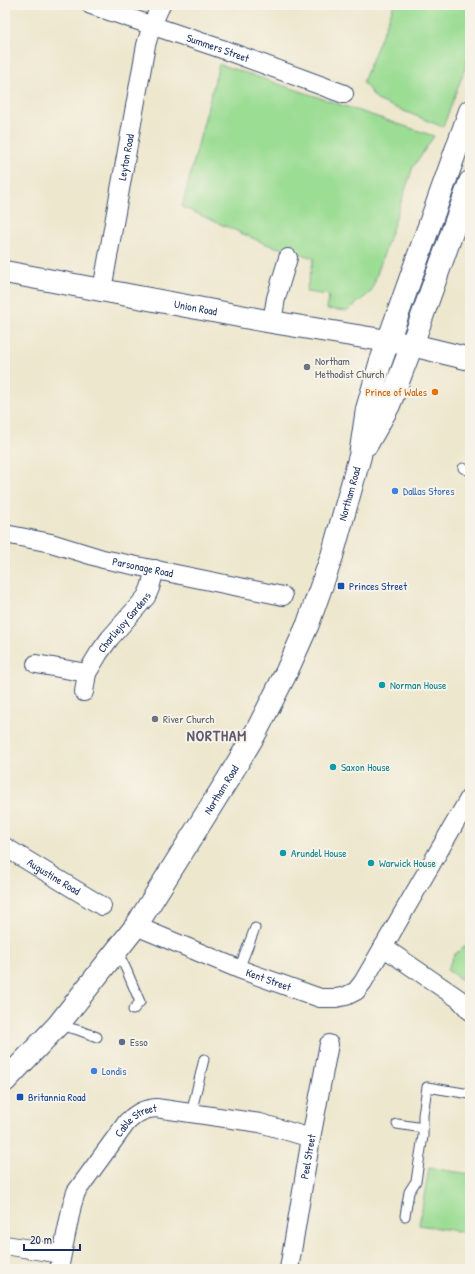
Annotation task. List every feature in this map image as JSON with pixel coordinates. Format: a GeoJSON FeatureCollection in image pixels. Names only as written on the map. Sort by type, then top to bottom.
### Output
{"type":"FeatureCollection","features":[{"type":"Feature","properties":{"kind":"main road","name":"Northam Road"},"geometry":{"type":"LineString","coordinates":[[5,1081],[58,1025],[136,926],[256,732],[286,673],[308,624],[332,556],[360,456],[370,396],[388,341],[464,142],[470,111]]}},
{"type":"Feature","properties":{"kind":"main road","name":"Northam Road"},"geometry":{"type":"LineString","coordinates":[[360,456],[389,405],[412,346],[470,182]]}},
{"type":"Feature","properties":{"kind":"main road","name":"Union Road"},"geometry":{"type":"LineString","coordinates":[[5,272],[272,322],[412,346]]}},
{"type":"Feature","properties":{"kind":"main road"},"geometry":{"type":"LineString","coordinates":[[412,346],[470,359]]}},
{"type":"Feature","properties":{"kind":"street","name":"Summers Street"},"geometry":{"type":"LineString","coordinates":[[91,5],[152,25],[344,94]]}},
{"type":"Feature","properties":{"kind":"street","name":"Leyton Road"},"geometry":{"type":"LineString","coordinates":[[102,290],[146,45],[152,25],[161,5]]}},
{"type":"Feature","properties":{"kind":"street"},"geometry":{"type":"LineString","coordinates":[[272,322],[276,298],[288,258]]}},
{"type":"Feature","properties":{"kind":"street","name":"Parsonage Road"},"geometry":{"type":"LineString","coordinates":[[5,534],[52,543],[103,559],[283,596]]}},
{"type":"Feature","properties":{"kind":"street","name":"Charliejoy Gardens"},"geometry":{"type":"LineString","coordinates":[[84,692],[87,673],[110,638],[146,597],[155,569]]}},
{"type":"Feature","properties":{"kind":"street"},"geometry":{"type":"LineString","coordinates":[[36,664],[87,673]]}},
{"type":"Feature","properties":{"kind":"street","name":"Kent Street"},"geometry":{"type":"LineString","coordinates":[[136,926],[239,969],[320,998],[336,998],[346,996],[356,991],[363,982],[470,797]]}},
{"type":"Feature","properties":{"kind":"street","name":"Augustine Road"},"geometry":{"type":"LineString","coordinates":[[6,850],[102,906]]}},
{"type":"Feature","properties":{"kind":"street"},"geometry":{"type":"LineString","coordinates":[[383,947],[459,999],[470,1011]]}},
{"type":"Feature","properties":{"kind":"street","name":"Peel Street"},"geometry":{"type":"LineString","coordinates":[[289,1269],[311,1138],[329,1044]]}},
{"type":"Feature","properties":{"kind":"street","name":"Cable Street"},"geometry":{"type":"LineString","coordinates":[[60,1261],[76,1192],[127,1122],[135,1115],[146,1109],[156,1108],[260,1123],[311,1138]]}},
{"type":"Feature","properties":{"kind":"street"},"geometry":{"type":"LineString","coordinates":[[5,1245],[60,1261]]}},
{"type":"Feature","properties":{"kind":"lane"},"geometry":{"type":"LineString","coordinates":[[239,969],[255,928]]}},
{"type":"Feature","properties":{"kind":"lane"},"geometry":{"type":"LineString","coordinates":[[117,951],[140,1002],[133,1010]]}},
{"type":"Feature","properties":{"kind":"lane"},"geometry":{"type":"LineString","coordinates":[[58,1025],[97,1037]]}},
{"type":"Feature","properties":{"kind":"lane"},"geometry":{"type":"LineString","coordinates":[[191,1114],[204,1059]]}},
{"type":"Feature","properties":{"kind":"lane"},"geometry":{"type":"LineString","coordinates":[[405,1216],[409,1192],[416,1181],[423,1136],[422,1115],[427,1087],[470,1094]]}},
{"type":"Feature","properties":{"kind":"lane"},"geometry":{"type":"LineString","coordinates":[[397,1124],[423,1128]]}},
{"type":"Feature","properties":{"kind":"green space"},"geometry":{"type":"Polygon","coordinates":[[[394,5],[470,5],[470,55],[443,127],[377,100],[363,82],[394,5]]]}},
{"type":"Feature","properties":{"kind":"green space"},"geometry":{"type":"Polygon","coordinates":[[[219,64],[434,136],[413,167],[371,292],[347,311],[327,309],[329,295],[306,292],[314,258],[266,244],[182,207],[219,64]]]}},
{"type":"Feature","properties":{"kind":"green space"},"geometry":{"type":"Polygon","coordinates":[[[470,942],[470,985],[447,970],[454,955],[470,942]]]}},
{"type":"Feature","properties":{"kind":"green space"},"geometry":{"type":"Polygon","coordinates":[[[429,1168],[470,1174],[470,1233],[419,1225],[429,1168]]]}},
{"type":"Feature","properties":{"kind":"place","name":"Northam Methodist Church"},"geometry":{"type":"Point","coordinates":[307,367]}},
{"type":"Feature","properties":{"kind":"place","name":"Prince of Wales"},"geometry":{"type":"Point","coordinates":[435,392]}},
{"type":"Feature","properties":{"kind":"place","name":"Dallas Stores"},"geometry":{"type":"Point","coordinates":[395,491]}},
{"type":"Feature","properties":{"kind":"place","name":"Princes Street"},"geometry":{"type":"Point","coordinates":[341,586]}},
{"type":"Feature","properties":{"kind":"place","name":"Norman House"},"geometry":{"type":"Point","coordinates":[382,685]}},
{"type":"Feature","properties":{"kind":"place","name":"River Church"},"geometry":{"type":"Point","coordinates":[155,719]}},
{"type":"Feature","properties":{"kind":"place","name":"Saxon House"},"geometry":{"type":"Point","coordinates":[333,767]}},
{"type":"Feature","properties":{"kind":"place","name":"Arundel House"},"geometry":{"type":"Point","coordinates":[283,853]}},
{"type":"Feature","properties":{"kind":"place","name":"Warwick House"},"geometry":{"type":"Point","coordinates":[371,863]}},
{"type":"Feature","properties":{"kind":"place","name":"Esso"},"geometry":{"type":"Point","coordinates":[122,1042]}},
{"type":"Feature","properties":{"kind":"place","name":"Londis"},"geometry":{"type":"Point","coordinates":[94,1071]}},
{"type":"Feature","properties":{"kind":"place","name":"Britannia Road"},"geometry":{"type":"Point","coordinates":[20,1097]}},
{"type":"Feature","properties":{"kind":"district","name":"NORTHAM"},"geometry":{"type":"Point","coordinates":[217,736]}}]}
